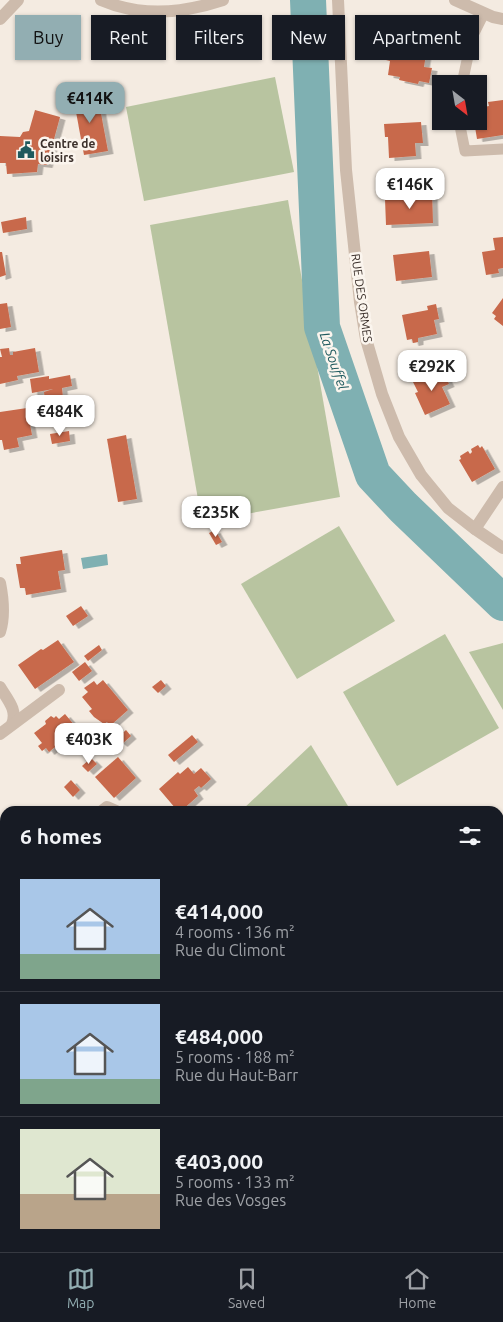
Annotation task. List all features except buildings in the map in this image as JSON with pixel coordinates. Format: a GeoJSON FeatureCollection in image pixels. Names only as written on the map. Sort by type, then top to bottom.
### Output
{"type":"FeatureCollection","features":[{"type":"Feature","properties":{"kind":"street"},"geometry":{"type":"LineString","coordinates":[[0,19],[18,0]]}},
{"type":"Feature","properties":{"kind":"street"},"geometry":{"type":"LineString","coordinates":[[101,0],[124,8],[165,12],[206,6],[223,0]]}},
{"type":"Feature","properties":{"kind":"street","name":"RUE DES ORMES"},"geometry":{"type":"LineString","coordinates":[[338,0],[346,170],[360,302],[366,339],[382,394],[399,437],[421,475],[448,508],[474,529],[503,548]]}},
{"type":"Feature","properties":{"kind":"street"},"geometry":{"type":"LineString","coordinates":[[455,0],[492,17],[503,19]]}},
{"type":"Feature","properties":{"kind":"street"},"geometry":{"type":"LineString","coordinates":[[474,529],[503,487]]}},
{"type":"Feature","properties":{"kind":"street"},"geometry":{"type":"LineString","coordinates":[[0,582],[3,616],[0,632]]}},
{"type":"Feature","properties":{"kind":"street"},"geometry":{"type":"LineString","coordinates":[[0,687],[15,713],[12,724]]}},
{"type":"Feature","properties":{"kind":"street"},"geometry":{"type":"LineString","coordinates":[[0,734],[59,690]]}},
{"type":"Feature","properties":{"kind":"lane"},"geometry":{"type":"LineString","coordinates":[[464,75],[472,37],[484,13]]}},
{"type":"Feature","properties":{"kind":"lane"},"geometry":{"type":"LineString","coordinates":[[461,130],[465,152],[503,149]]}},
{"type":"Feature","properties":{"kind":"green space"},"geometry":{"type":"Polygon","coordinates":[[[275,77],[294,172],[144,201],[126,107],[275,77]]]}},
{"type":"Feature","properties":{"kind":"green space"},"geometry":{"type":"Polygon","coordinates":[[[288,200],[340,497],[202,522],[150,225],[288,200]]]}},
{"type":"Feature","properties":{"kind":"green space"},"geometry":{"type":"Polygon","coordinates":[[[339,526],[395,621],[297,679],[241,584],[339,526]]]}},
{"type":"Feature","properties":{"kind":"green space"},"geometry":{"type":"Polygon","coordinates":[[[445,634],[499,728],[397,786],[343,692],[445,634]]]}},
{"type":"Feature","properties":{"kind":"green space"},"geometry":{"type":"Polygon","coordinates":[[[503,643],[503,710],[469,652],[503,643]]]}},
{"type":"Feature","properties":{"kind":"green space"},"geometry":{"type":"Polygon","coordinates":[[[311,745],[348,806],[246,806],[311,745]]]}},
{"type":"Feature","properties":{"kind":"water"},"geometry":{"type":"Polygon","coordinates":[[[107,554],[108,565],[83,569],[81,558],[107,554]]]}},
{"type":"Feature","properties":{"kind":"waterway","name":"La Souffel"},"geometry":{"type":"LineString","coordinates":[[308,0],[322,327],[373,475],[403,507],[503,603]]}},
{"type":"Feature","properties":{"kind":"place","name":"Centre de loisirs"},"geometry":{"type":"Point","coordinates":[26,150]}}]}
